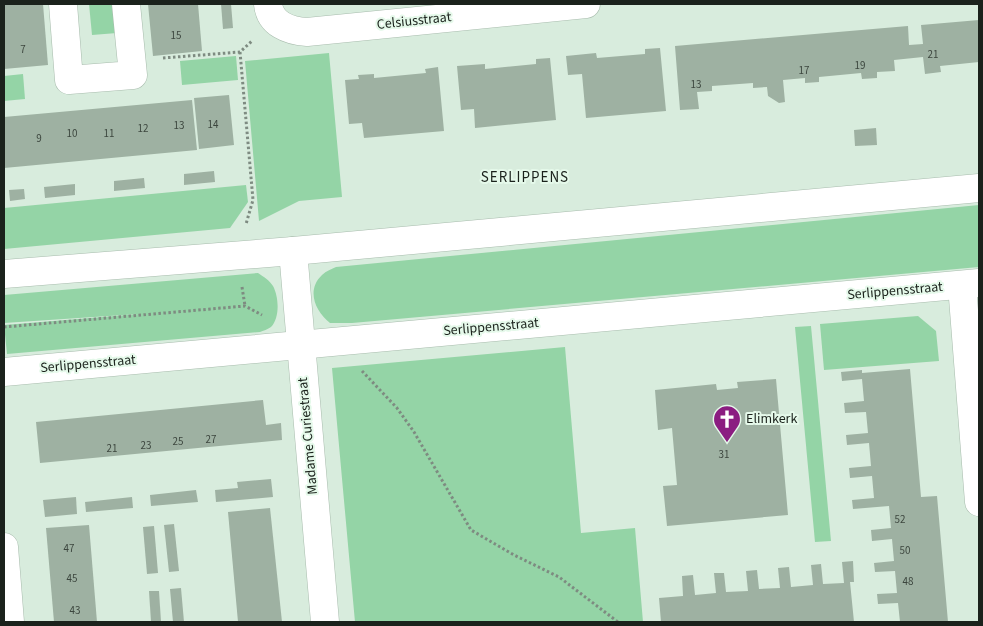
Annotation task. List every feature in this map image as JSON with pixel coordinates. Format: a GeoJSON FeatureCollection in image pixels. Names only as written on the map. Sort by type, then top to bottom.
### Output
{"type":"FeatureCollection","features":[{"type":"Feature","properties":{"kind":"street"},"geometry":{"type":"LineString","coordinates":[[63,4],[69,80],[133,75],[126,4]]}},
{"type":"Feature","properties":{"kind":"street","name":"Celsiusstraat"},"geometry":{"type":"LineString","coordinates":[[272,12],[284,28],[295,32],[307,32],[586,4]]}},
{"type":"Feature","properties":{"kind":"street"},"geometry":{"type":"LineString","coordinates":[[4,274],[293,251],[979,188]]}},
{"type":"Feature","properties":{"kind":"street","name":"Madame Curiestraat"},"geometry":{"type":"LineString","coordinates":[[293,251],[325,622]]}},
{"type":"Feature","properties":{"kind":"street"},"geometry":{"type":"LineString","coordinates":[[970,284],[979,502]]}},
{"type":"Feature","properties":{"kind":"street","name":"Serlippensstraat"},"geometry":{"type":"LineString","coordinates":[[4,372],[970,284]]}},
{"type":"Feature","properties":{"kind":"street"},"geometry":{"type":"LineString","coordinates":[[4,546],[10,622]]}},
{"type":"Feature","properties":{"kind":"path"},"geometry":{"type":"LineString","coordinates":[[245,306],[238,255],[253,200],[240,52],[272,12]]}},
{"type":"Feature","properties":{"kind":"path"},"geometry":{"type":"LineString","coordinates":[[131,60],[240,52]]}},
{"type":"Feature","properties":{"kind":"path"},"geometry":{"type":"LineString","coordinates":[[4,327],[245,306],[275,323],[300,344]]}},
{"type":"Feature","properties":{"kind":"path"},"geometry":{"type":"LineString","coordinates":[[360,368],[397,408],[414,432],[471,530],[514,555],[559,577],[618,622]]}},
{"type":"Feature","properties":{"kind":"green space"},"geometry":{"type":"Polygon","coordinates":[[[89,4],[114,4],[117,33],[92,35],[89,4]]]}},
{"type":"Feature","properties":{"kind":"green space"},"geometry":{"type":"Polygon","coordinates":[[[329,53],[342,197],[299,201],[259,221],[245,61],[329,53]]]}},
{"type":"Feature","properties":{"kind":"green space"},"geometry":{"type":"Polygon","coordinates":[[[236,56],[238,80],[182,85],[180,61],[236,56]]]}},
{"type":"Feature","properties":{"kind":"green space"},"geometry":{"type":"Polygon","coordinates":[[[23,74],[25,99],[4,101],[4,76],[23,74]]]}},
{"type":"Feature","properties":{"kind":"green space"},"geometry":{"type":"Polygon","coordinates":[[[246,185],[248,202],[230,228],[4,249],[4,208],[246,185]]]}},
{"type":"Feature","properties":{"kind":"green space"},"geometry":{"type":"Polygon","coordinates":[[[979,205],[979,267],[352,323],[330,323],[320,313],[314,300],[314,287],[317,281],[327,271],[336,267],[979,205]]]}},
{"type":"Feature","properties":{"kind":"green space"},"geometry":{"type":"Polygon","coordinates":[[[258,273],[273,286],[278,307],[274,323],[271,327],[260,332],[7,354],[4,325],[139,314],[4,323],[4,295],[258,273]]]}},
{"type":"Feature","properties":{"kind":"green space"},"geometry":{"type":"Polygon","coordinates":[[[918,316],[936,331],[939,361],[824,370],[820,324],[918,316]]]}},
{"type":"Feature","properties":{"kind":"green space"},"geometry":{"type":"Polygon","coordinates":[[[811,326],[831,541],[815,542],[795,327],[811,326]]]}},
{"type":"Feature","properties":{"kind":"green space"},"geometry":{"type":"Polygon","coordinates":[[[565,347],[581,533],[635,528],[643,622],[355,622],[332,368],[565,347]]]}},
{"type":"Feature","properties":{"kind":"building"},"geometry":{"type":"Polygon","coordinates":[[[4,4],[43,4],[48,65],[4,69],[4,4]]]}},
{"type":"Feature","properties":{"kind":"building"},"geometry":{"type":"Polygon","coordinates":[[[148,4],[198,4],[202,51],[153,56],[148,4]]]}},
{"type":"Feature","properties":{"kind":"building"},"geometry":{"type":"Polygon","coordinates":[[[221,4],[231,4],[233,28],[223,29],[221,4]]]}},
{"type":"Feature","properties":{"kind":"building"},"geometry":{"type":"Polygon","coordinates":[[[979,20],[979,62],[940,66],[941,72],[925,74],[923,57],[894,60],[895,71],[877,72],[877,78],[862,79],[861,73],[819,77],[819,82],[805,83],[805,78],[783,80],[785,102],[779,103],[768,96],[767,87],[753,88],[753,83],[712,86],[712,91],[697,92],[699,109],[680,110],[675,46],[908,26],[909,45],[923,44],[921,25],[979,20]]]}},
{"type":"Feature","properties":{"kind":"building"},"geometry":{"type":"Polygon","coordinates":[[[660,48],[666,111],[586,118],[582,74],[568,75],[566,56],[596,53],[597,58],[645,54],[645,49],[660,48]]]}},
{"type":"Feature","properties":{"kind":"building"},"geometry":{"type":"Polygon","coordinates":[[[550,58],[556,120],[475,128],[474,109],[461,110],[457,66],[485,64],[485,69],[536,64],[536,59],[550,58]]]}},
{"type":"Feature","properties":{"kind":"building"},"geometry":{"type":"Polygon","coordinates":[[[438,67],[444,131],[364,138],[362,123],[349,124],[345,80],[359,79],[358,75],[374,74],[374,78],[426,73],[425,69],[438,67]]]}},
{"type":"Feature","properties":{"kind":"building"},"geometry":{"type":"Polygon","coordinates":[[[229,95],[234,145],[199,149],[194,98],[229,95]]]}},
{"type":"Feature","properties":{"kind":"building"},"geometry":{"type":"Polygon","coordinates":[[[192,100],[197,150],[4,168],[4,117],[192,100]]]}},
{"type":"Feature","properties":{"kind":"building"},"geometry":{"type":"Polygon","coordinates":[[[876,128],[877,145],[855,146],[854,130],[876,128]]]}},
{"type":"Feature","properties":{"kind":"building"},"geometry":{"type":"Polygon","coordinates":[[[214,171],[215,182],[184,185],[184,174],[214,171]]]}},
{"type":"Feature","properties":{"kind":"building"},"geometry":{"type":"Polygon","coordinates":[[[144,178],[145,188],[114,191],[114,181],[144,178]]]}},
{"type":"Feature","properties":{"kind":"building"},"geometry":{"type":"Polygon","coordinates":[[[75,184],[75,195],[45,198],[44,187],[75,184]]]}},
{"type":"Feature","properties":{"kind":"building"},"geometry":{"type":"Polygon","coordinates":[[[24,189],[25,199],[10,201],[9,190],[24,189]]]}},
{"type":"Feature","properties":{"kind":"building"},"geometry":{"type":"Polygon","coordinates":[[[910,369],[921,497],[937,496],[948,622],[900,622],[898,603],[878,604],[877,594],[897,593],[895,571],[875,572],[874,563],[894,561],[892,539],[872,541],[871,530],[891,528],[889,506],[853,509],[852,500],[874,498],[872,476],[850,478],[849,468],[871,466],[869,443],[847,445],[846,435],[868,433],[866,412],[845,413],[844,403],[864,401],[862,379],[842,381],[841,372],[862,370],[862,373],[910,369]]]}},
{"type":"Feature","properties":{"kind":"building","name":"Elimkerk"},"geometry":{"type":"Polygon","coordinates":[[[776,379],[788,515],[667,526],[663,486],[677,485],[672,428],[658,430],[655,390],[716,384],[717,390],[738,388],[737,382],[776,379]]]}},
{"type":"Feature","properties":{"kind":"building"},"geometry":{"type":"Polygon","coordinates":[[[263,400],[266,425],[281,423],[282,440],[40,463],[36,422],[263,400]]]}},
{"type":"Feature","properties":{"kind":"building"},"geometry":{"type":"Polygon","coordinates":[[[271,479],[273,497],[216,502],[215,490],[238,488],[237,482],[271,479]]]}},
{"type":"Feature","properties":{"kind":"building"},"geometry":{"type":"Polygon","coordinates":[[[196,490],[198,502],[151,506],[150,495],[196,490]]]}},
{"type":"Feature","properties":{"kind":"building"},"geometry":{"type":"Polygon","coordinates":[[[76,497],[77,514],[45,517],[43,500],[76,497]]]}},
{"type":"Feature","properties":{"kind":"building"},"geometry":{"type":"Polygon","coordinates":[[[132,497],[133,508],[86,512],[85,502],[132,497]]]}},
{"type":"Feature","properties":{"kind":"building"},"geometry":{"type":"Polygon","coordinates":[[[270,508],[282,622],[238,622],[228,512],[270,508]]]}},
{"type":"Feature","properties":{"kind":"building"},"geometry":{"type":"Polygon","coordinates":[[[174,524],[179,571],[169,572],[164,525],[174,524]]]}},
{"type":"Feature","properties":{"kind":"building"},"geometry":{"type":"Polygon","coordinates":[[[89,525],[97,622],[54,622],[46,528],[89,525]]]}},
{"type":"Feature","properties":{"kind":"building"},"geometry":{"type":"Polygon","coordinates":[[[154,526],[158,573],[147,574],[143,527],[154,526]]]}},
{"type":"Feature","properties":{"kind":"building"},"geometry":{"type":"Polygon","coordinates":[[[853,561],[854,582],[850,582],[854,622],[661,622],[659,598],[683,596],[682,576],[693,575],[695,595],[716,593],[714,573],[724,573],[726,592],[748,591],[746,571],[757,570],[759,589],[780,588],[778,568],[789,567],[791,587],[813,585],[811,565],[821,564],[823,584],[844,583],[842,562],[853,561]]]}},
{"type":"Feature","properties":{"kind":"building"},"geometry":{"type":"Polygon","coordinates":[[[181,588],[184,622],[173,622],[170,589],[181,588]]]}},
{"type":"Feature","properties":{"kind":"building"},"geometry":{"type":"Polygon","coordinates":[[[149,591],[159,591],[161,622],[151,622],[149,591]]]}},
{"type":"Feature","properties":{"kind":"place","name":"Elimkerk"},"geometry":{"type":"Point","coordinates":[727,443]}},
{"type":"Feature","properties":{"kind":"district","name":"SERLIPPENS"},"geometry":{"type":"Point","coordinates":[525,177]}}]}
